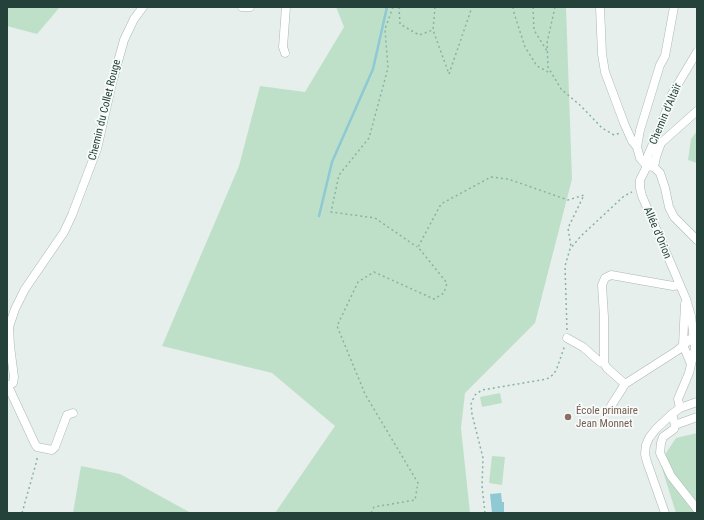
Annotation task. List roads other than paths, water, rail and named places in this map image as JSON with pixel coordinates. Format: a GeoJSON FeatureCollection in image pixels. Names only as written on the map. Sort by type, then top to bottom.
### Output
{"type":"FeatureCollection","features":[{"type":"Feature","properties":{"kind":"street","name":"Chemin du Collet Rouge"},"geometry":{"type":"LineString","coordinates":[[8,386],[13,383],[14,377],[9,327],[14,309],[25,289],[64,232],[72,215],[97,149],[112,83],[124,40],[134,19],[143,7]]}},
{"type":"Feature","properties":{"kind":"street"},"geometry":{"type":"LineString","coordinates":[[242,7],[250,7]]}},
{"type":"Feature","properties":{"kind":"street"},"geometry":{"type":"LineString","coordinates":[[285,53],[283,47],[286,7]]}},
{"type":"Feature","properties":{"kind":"street"},"geometry":{"type":"LineString","coordinates":[[600,7],[602,54],[605,72],[627,130],[632,141],[637,147],[640,158],[660,173],[665,188],[668,207],[674,217],[697,240]]}},
{"type":"Feature","properties":{"kind":"street"},"geometry":{"type":"LineString","coordinates":[[637,147],[640,130],[660,65],[665,56],[674,7]]}},
{"type":"Feature","properties":{"kind":"street","name":"Chemin d'Altaïr"},"geometry":{"type":"LineString","coordinates":[[650,166],[648,155],[660,128],[672,94],[697,52]]}},
{"type":"Feature","properties":{"kind":"street"},"geometry":{"type":"LineString","coordinates":[[650,166],[656,157],[661,143],[697,111]]}},
{"type":"Feature","properties":{"kind":"street"},"geometry":{"type":"LineString","coordinates":[[660,128],[663,134],[669,136]]}},
{"type":"Feature","properties":{"kind":"street","name":"Allée d'Orion"},"geometry":{"type":"LineString","coordinates":[[650,166],[640,180],[642,196],[686,299],[691,316],[694,336],[695,348],[692,365],[678,399],[680,408]]}},
{"type":"Feature","properties":{"kind":"street"},"geometry":{"type":"LineString","coordinates":[[625,384],[607,368],[604,363],[602,285],[605,278],[611,275],[673,286],[680,285]]}},
{"type":"Feature","properties":{"kind":"street","name":"Allée d'Orion"},"geometry":{"type":"LineString","coordinates":[[686,299],[683,345],[692,365]]}},
{"type":"Feature","properties":{"kind":"street"},"geometry":{"type":"LineString","coordinates":[[611,406],[625,384],[694,336]]}},
{"type":"Feature","properties":{"kind":"street"},"geometry":{"type":"LineString","coordinates":[[567,338],[583,347],[600,362],[604,363]]}},
{"type":"Feature","properties":{"kind":"street"},"geometry":{"type":"LineString","coordinates":[[8,386],[37,447],[52,450],[55,447],[67,415],[73,413]]}},
{"type":"Feature","properties":{"kind":"street"},"geometry":{"type":"LineString","coordinates":[[665,513],[645,454],[646,446],[662,422],[680,408],[697,402]]}},
{"type":"Feature","properties":{"kind":"street"},"geometry":{"type":"LineString","coordinates":[[672,414],[675,425],[674,429],[664,437],[661,443],[660,453],[671,476],[697,509]]}},
{"type":"Feature","properties":{"kind":"street"},"geometry":{"type":"LineString","coordinates":[[675,425],[697,417]]}},
{"type":"Feature","properties":{"kind":"water"},"geometry":{"type":"Polygon","coordinates":[[[501,493],[502,502],[504,502],[504,513],[492,513],[490,494],[501,493]]]}},
{"type":"Feature","properties":{"kind":"waterway"},"geometry":{"type":"LineString","coordinates":[[319,216],[332,162],[373,69],[387,7]]}},
{"type":"Feature","properties":{"kind":"place","name":"École primaire Jean Monnet"},"geometry":{"type":"Point","coordinates":[568,417]}}]}
